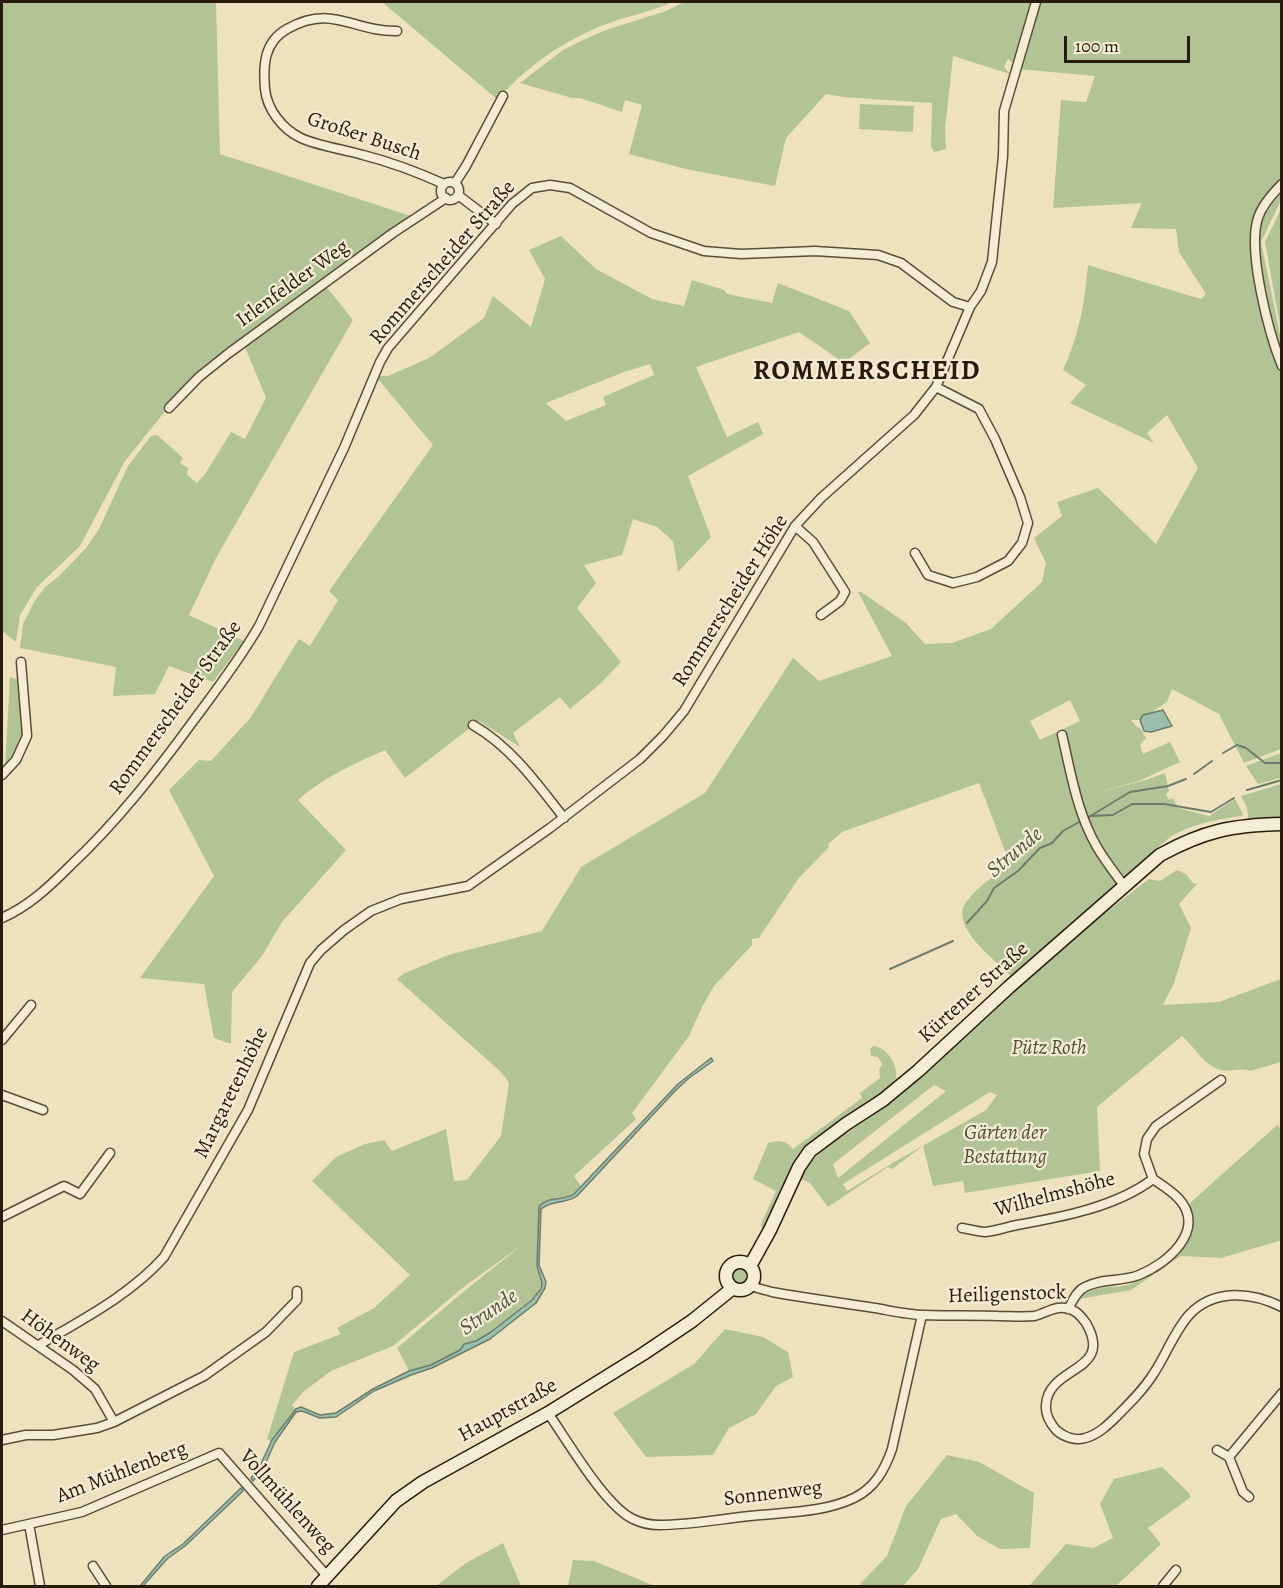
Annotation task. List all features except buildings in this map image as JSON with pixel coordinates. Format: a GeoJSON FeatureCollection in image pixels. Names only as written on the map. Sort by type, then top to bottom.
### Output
{"type":"FeatureCollection","features":[{"type":"Feature","properties":{"kind":"main road","name":"Kürtener Straße"},"geometry":{"type":"LineString","coordinates":[[750,1266],[771,1230],[799,1167],[810,1151],[883,1100],[918,1071],[1008,987],[1160,855],[1188,840],[1212,831],[1245,825],[1281,824]]}},
{"type":"Feature","properties":{"kind":"main road"},"geometry":{"type":"LineString","coordinates":[[742,1262],[750,1266],[754,1277],[750,1286],[741,1290],[733,1288],[727,1278],[730,1266],[742,1262]]}},
{"type":"Feature","properties":{"kind":"main road","name":"Hauptstraße"},"geometry":{"type":"LineString","coordinates":[[318,1587],[396,1501],[431,1478],[548,1413],[682,1327],[733,1288]]}},
{"type":"Feature","properties":{"kind":"street","name":"Rommerscheider Höhe"},"geometry":{"type":"LineString","coordinates":[[468,886],[564,818],[640,759],[684,711],[795,526],[821,498],[914,415],[936,387],[970,307],[981,291],[992,262],[1003,156],[1004,111],[1020,50],[1036,2]]}},
{"type":"Feature","properties":{"kind":"street","name":"Großer Busch"},"geometry":{"type":"LineString","coordinates":[[397,31],[382,32],[350,22],[319,17],[302,21],[284,30],[274,39],[265,57],[266,101],[278,121],[300,138],[380,160],[444,184]]}},
{"type":"Feature","properties":{"kind":"street"},"geometry":{"type":"LineString","coordinates":[[454,183],[466,166],[503,96]]}},
{"type":"Feature","properties":{"kind":"street"},"geometry":{"type":"LineString","coordinates":[[446,198],[441,192],[444,184],[454,183],[458,187],[458,195],[496,224]]}},
{"type":"Feature","properties":{"kind":"street"},"geometry":{"type":"LineString","coordinates":[[1281,183],[1268,198],[1257,219],[1255,250],[1264,312],[1281,366]]}},
{"type":"Feature","properties":{"kind":"street","name":"Rommerscheider Straße"},"geometry":{"type":"LineString","coordinates":[[2,918],[18,911],[38,897],[107,829],[150,780],[246,648],[344,448],[388,348],[512,204],[532,188],[550,184],[570,188],[651,233],[704,251],[741,254],[815,251],[878,255],[901,262],[953,302],[970,307]]}},
{"type":"Feature","properties":{"kind":"street","name":"Irlenfelder Weg"},"geometry":{"type":"LineString","coordinates":[[169,408],[199,377],[229,353],[393,233],[446,198],[454,198],[458,195]]}},
{"type":"Feature","properties":{"kind":"street"},"geometry":{"type":"LineString","coordinates":[[915,553],[928,575],[953,583],[976,577],[1008,561],[1022,543],[1028,523],[1020,497],[995,439],[979,409],[936,387]]}},
{"type":"Feature","properties":{"kind":"street"},"geometry":{"type":"LineString","coordinates":[[795,526],[813,542],[845,592],[840,601],[821,615]]}},
{"type":"Feature","properties":{"kind":"street"},"geometry":{"type":"LineString","coordinates":[[2,775],[16,760],[27,736],[21,662]]}},
{"type":"Feature","properties":{"kind":"street"},"geometry":{"type":"LineString","coordinates":[[473,725],[492,736],[507,749],[564,818]]}},
{"type":"Feature","properties":{"kind":"street"},"geometry":{"type":"LineString","coordinates":[[1062,735],[1077,801],[1086,825],[1097,847],[1124,886]]}},
{"type":"Feature","properties":{"kind":"street","name":"Margaretenhöhe"},"geometry":{"type":"LineString","coordinates":[[39,1345],[127,1291],[149,1274],[165,1257],[248,1110],[310,963],[321,950],[371,911],[401,899],[468,886]]}},
{"type":"Feature","properties":{"kind":"street"},"geometry":{"type":"LineString","coordinates":[[2,1040],[32,1005]]}},
{"type":"Feature","properties":{"kind":"street"},"geometry":{"type":"LineString","coordinates":[[1068,1309],[1076,1294],[1085,1287],[1096,1282],[1137,1276],[1160,1263],[1182,1244],[1188,1227],[1187,1215],[1178,1197],[1153,1179],[1144,1154],[1147,1139],[1156,1126],[1221,1080]]}},
{"type":"Feature","properties":{"kind":"street"},"geometry":{"type":"LineString","coordinates":[[2,1095],[43,1110]]}},
{"type":"Feature","properties":{"kind":"street"},"geometry":{"type":"LineString","coordinates":[[2,1217],[64,1186],[80,1194],[110,1153]]}},
{"type":"Feature","properties":{"kind":"street","name":"Wilhelmshöhe"},"geometry":{"type":"LineString","coordinates":[[962,1228],[985,1232],[1041,1221],[1125,1195],[1153,1179]]}},
{"type":"Feature","properties":{"kind":"street","name":"Heiligenstock"},"geometry":{"type":"LineString","coordinates":[[750,1286],[772,1292],[922,1315],[1035,1316],[1058,1308],[1068,1309],[1078,1314],[1087,1325],[1093,1339],[1093,1349],[1083,1365],[1053,1385],[1048,1394],[1046,1410],[1049,1419],[1060,1433],[1081,1439],[1102,1429],[1135,1398],[1153,1374],[1184,1323],[1197,1309],[1223,1296],[1236,1294],[1262,1298],[1281,1307]]}},
{"type":"Feature","properties":{"kind":"street"},"geometry":{"type":"LineString","coordinates":[[2,1440],[26,1435],[53,1435],[114,1422],[204,1377],[266,1332],[297,1300],[297,1291]]}},
{"type":"Feature","properties":{"kind":"street","name":"Sonnenweg"},"geometry":{"type":"LineString","coordinates":[[548,1413],[604,1496],[630,1519],[660,1525],[820,1508],[855,1498],[863,1493],[871,1487],[886,1466],[892,1449],[922,1315]]}},
{"type":"Feature","properties":{"kind":"street","name":"Höhenweg"},"geometry":{"type":"LineString","coordinates":[[2,1321],[39,1345],[95,1389],[114,1422]]}},
{"type":"Feature","properties":{"kind":"street"},"geometry":{"type":"LineString","coordinates":[[1228,1457],[1281,1393]]}},
{"type":"Feature","properties":{"kind":"street"},"geometry":{"type":"LineString","coordinates":[[1217,1450],[1228,1457],[1244,1492],[1249,1497]]}},
{"type":"Feature","properties":{"kind":"street","name":"Vollmühlenweg"},"geometry":{"type":"LineString","coordinates":[[219,1454],[327,1575]]}},
{"type":"Feature","properties":{"kind":"street","name":"Am Mühlenberg"},"geometry":{"type":"LineString","coordinates":[[2,1530],[93,1508],[219,1454]]}},
{"type":"Feature","properties":{"kind":"street"},"geometry":{"type":"LineString","coordinates":[[29,1524],[40,1587]]}},
{"type":"Feature","properties":{"kind":"street"},"geometry":{"type":"LineString","coordinates":[[93,1566],[106,1587]]}},
{"type":"Feature","properties":{"kind":"street"},"geometry":{"type":"LineString","coordinates":[[1163,1587],[1176,1570]]}},
{"type":"Feature","properties":{"kind":"green space"},"geometry":{"type":"Polygon","coordinates":[[[2,2],[216,2],[220,154],[411,216],[271,318],[179,394],[125,461],[80,546],[37,587],[20,615],[16,642],[2,631],[2,2]]]}},
{"type":"Feature","properties":{"kind":"green space"},"geometry":{"type":"Polygon","coordinates":[[[382,2],[672,2],[606,24],[561,46],[533,65],[498,100],[382,2]]]}},
{"type":"Feature","properties":{"kind":"green space"},"geometry":{"type":"Polygon","coordinates":[[[684,2],[1033,2],[1013,63],[1008,59],[1004,67],[1010,74],[953,56],[945,129],[946,149],[934,152],[931,146],[932,103],[826,94],[786,138],[775,186],[686,169],[629,154],[642,105],[625,100],[622,112],[580,98],[572,98],[520,83],[563,50],[585,39],[666,11],[684,2]]]}},
{"type":"Feature","properties":{"kind":"green space"},"geometry":{"type":"Polygon","coordinates":[[[1037,2],[1281,2],[1281,179],[1258,206],[1254,217],[1253,237],[1265,306],[1257,241],[1258,218],[1281,185],[1281,200],[1261,242],[1282,344],[1281,749],[1244,763],[1219,714],[1172,689],[1167,702],[1140,720],[1131,720],[1146,738],[1140,745],[1143,754],[1170,742],[1180,762],[1139,781],[1088,795],[1146,780],[1165,773],[1169,791],[1166,794],[1169,800],[1173,798],[1178,808],[1209,816],[1235,799],[1243,814],[1196,825],[1170,837],[1011,976],[976,942],[963,921],[963,910],[971,896],[1010,864],[979,783],[842,832],[828,844],[829,847],[798,879],[759,938],[752,939],[752,945],[714,986],[689,1036],[632,1113],[636,1119],[574,1176],[581,1186],[572,1195],[566,1199],[547,1202],[539,1207],[537,1266],[542,1283],[537,1295],[491,1332],[476,1341],[464,1344],[460,1350],[431,1365],[409,1371],[397,1348],[522,1245],[465,1286],[393,1346],[331,1371],[303,1392],[292,1405],[296,1409],[271,1442],[267,1439],[294,1352],[341,1334],[337,1328],[374,1308],[410,1275],[312,1181],[336,1157],[365,1144],[384,1140],[392,1151],[446,1129],[454,1181],[467,1180],[501,1136],[509,1083],[502,1073],[397,979],[403,974],[448,955],[542,931],[581,867],[705,793],[793,658],[819,681],[892,656],[858,592],[906,623],[925,644],[952,643],[991,629],[1042,582],[1046,563],[1034,538],[1062,516],[1057,502],[1098,488],[1156,544],[1198,468],[1167,415],[1147,433],[1154,443],[1070,403],[1086,385],[1063,370],[1074,344],[1080,319],[1088,265],[1201,299],[1206,294],[1179,252],[1176,229],[1131,228],[1142,203],[1053,208],[1061,100],[1086,102],[1095,76],[1018,69],[1037,2]],[[1070,700],[1030,721],[1040,740],[1080,721],[1070,700]]]}},
{"type":"Feature","properties":{"kind":"green space"},"geometry":{"type":"Polygon","coordinates":[[[860,104],[914,106],[913,132],[859,129],[860,104]]]}},
{"type":"Feature","properties":{"kind":"green space"},"geometry":{"type":"Polygon","coordinates":[[[1281,209],[1281,331],[1265,242],[1281,209]]]}},
{"type":"Feature","properties":{"kind":"green space"},"geometry":{"type":"Polygon","coordinates":[[[561,236],[596,269],[652,299],[684,306],[692,280],[724,290],[727,294],[772,303],[778,283],[849,311],[870,343],[844,363],[799,332],[696,367],[727,437],[758,422],[763,434],[688,476],[711,537],[678,572],[673,541],[657,527],[633,519],[622,555],[584,565],[596,583],[577,608],[621,662],[600,684],[570,709],[560,697],[513,733],[520,747],[479,721],[405,778],[385,750],[329,778],[298,800],[346,850],[282,922],[262,956],[232,992],[231,1044],[214,1038],[204,984],[140,978],[214,876],[169,790],[199,760],[211,761],[251,717],[299,639],[310,646],[338,600],[329,591],[433,445],[378,379],[380,376],[388,376],[429,358],[484,318],[493,296],[531,327],[545,279],[529,250],[561,236]],[[650,364],[546,403],[566,421],[606,405],[603,397],[654,375],[650,364]]]}},
{"type":"Feature","properties":{"kind":"green space"},"geometry":{"type":"Polygon","coordinates":[[[326,286],[353,320],[216,558],[189,615],[244,641],[213,682],[169,666],[155,694],[113,696],[116,667],[20,648],[23,624],[34,602],[45,587],[86,548],[99,529],[128,466],[151,436],[157,435],[183,458],[180,463],[188,468],[187,475],[197,483],[231,432],[245,439],[266,398],[245,347],[326,286]]]}},
{"type":"Feature","properties":{"kind":"green space"},"geometry":{"type":"Polygon","coordinates":[[[10,677],[19,680],[23,737],[20,747],[5,766],[10,677]]]}},
{"type":"Feature","properties":{"kind":"green space"},"geometry":{"type":"Polygon","coordinates":[[[1281,753],[1281,778],[1258,784],[1246,766],[1281,753]]]}},
{"type":"Feature","properties":{"kind":"green space"},"geometry":{"type":"Polygon","coordinates":[[[1281,784],[1281,821],[1249,823],[1247,808],[1241,796],[1281,784]]]}},
{"type":"Feature","properties":{"kind":"green space","name":"Gärten der Bestattung"},"geometry":{"type":"Polygon","coordinates":[[[1177,870],[1186,874],[1193,883],[1197,884],[1179,904],[1191,928],[1174,983],[1163,1005],[1219,1002],[1281,979],[1281,1062],[1250,1071],[1221,1070],[1210,1065],[1182,1036],[1097,1107],[1100,1171],[965,1193],[963,1181],[933,1186],[923,1146],[892,1169],[888,1167],[828,1207],[810,1183],[799,1178],[808,1164],[829,1145],[884,1108],[1062,946],[1149,879],[1160,881],[1177,870]],[[934,1085],[833,1164],[838,1178],[946,1091],[934,1085]],[[990,1092],[843,1184],[847,1191],[986,1110],[997,1095],[990,1092]]]}},
{"type":"Feature","properties":{"kind":"green space"},"geometry":{"type":"Polygon","coordinates":[[[873,1046],[883,1050],[891,1058],[896,1069],[896,1080],[876,1098],[820,1135],[799,1155],[791,1166],[762,1232],[761,1224],[776,1191],[753,1179],[768,1143],[782,1142],[793,1149],[862,1098],[860,1093],[880,1078],[879,1070],[882,1064],[878,1057],[871,1056],[870,1049],[873,1046]]]}},
{"type":"Feature","properties":{"kind":"green space"},"geometry":{"type":"Polygon","coordinates":[[[1277,1125],[1282,1130],[1281,1242],[1221,1258],[1181,1256],[1169,1264],[1186,1245],[1191,1233],[1192,1219],[1189,1204],[1277,1125]]]}},
{"type":"Feature","properties":{"kind":"green space"},"geometry":{"type":"Polygon","coordinates":[[[740,1269],[745,1271],[747,1276],[745,1281],[740,1283],[735,1281],[733,1276],[735,1271],[740,1269]]]}},
{"type":"Feature","properties":{"kind":"green space"},"geometry":{"type":"Polygon","coordinates":[[[1154,1274],[1131,1290],[1079,1299],[1096,1289],[1127,1285],[1154,1274]]]}},
{"type":"Feature","properties":{"kind":"green space"},"geometry":{"type":"Polygon","coordinates":[[[725,1329],[763,1337],[788,1352],[793,1377],[776,1386],[756,1414],[729,1428],[713,1455],[646,1457],[613,1413],[694,1364],[725,1329]]]}},
{"type":"Feature","properties":{"kind":"green space"},"geometry":{"type":"Polygon","coordinates":[[[947,1455],[979,1462],[1034,1493],[1030,1548],[1000,1549],[977,1536],[956,1514],[941,1519],[918,1569],[903,1586],[860,1586],[887,1556],[906,1506],[947,1455]]]}},
{"type":"Feature","properties":{"kind":"green space"},"geometry":{"type":"Polygon","coordinates":[[[1162,1467],[1191,1497],[1148,1528],[1161,1544],[1116,1586],[1029,1586],[1066,1544],[1093,1548],[1113,1538],[1100,1504],[1114,1479],[1162,1467]]]}},
{"type":"Feature","properties":{"kind":"green space"},"geometry":{"type":"Polygon","coordinates":[[[503,1543],[521,1586],[436,1586],[466,1563],[503,1543]]]}},
{"type":"Feature","properties":{"kind":"green space"},"geometry":{"type":"Polygon","coordinates":[[[573,1560],[594,1561],[655,1586],[568,1585],[573,1560]]]}},
{"type":"Feature","properties":{"kind":"shaded area"},"geometry":{"type":"Polygon","coordinates":[[[1163,710],[1172,726],[1151,732],[1144,731],[1140,720],[1143,715],[1163,710]]]}},
{"type":"Feature","properties":{"kind":"shaded area"},"geometry":{"type":"Polygon","coordinates":[[[711,1058],[713,1061],[675,1091],[577,1196],[549,1204],[541,1209],[539,1265],[546,1282],[536,1303],[490,1339],[432,1368],[374,1391],[336,1417],[320,1418],[302,1411],[296,1412],[275,1442],[262,1471],[253,1481],[251,1478],[259,1468],[272,1440],[296,1409],[301,1407],[320,1415],[336,1413],[373,1389],[409,1371],[431,1365],[460,1350],[464,1344],[476,1341],[532,1300],[541,1289],[542,1283],[537,1266],[539,1207],[547,1201],[574,1194],[678,1084],[711,1058]]]}},
{"type":"Feature","properties":{"kind":"shaded area"},"geometry":{"type":"Polygon","coordinates":[[[241,1488],[243,1491],[185,1546],[167,1559],[143,1586],[140,1586],[165,1556],[183,1544],[241,1488]]]}},
{"type":"Feature","properties":{"kind":"waterway","name":"Strunde"},"geometry":{"type":"LineString","coordinates":[[1223,753],[1237,745],[1246,748],[1265,763],[1282,763]]}},
{"type":"Feature","properties":{"kind":"waterway","name":"Strunde"},"geometry":{"type":"LineString","coordinates":[[1194,774],[1212,761]]}},
{"type":"Feature","properties":{"kind":"waterway","name":"Strunde"},"geometry":{"type":"LineString","coordinates":[[1092,815],[1130,792],[1168,786],[1186,779]]}},
{"type":"Feature","properties":{"kind":"waterway","name":"Strunde"},"geometry":{"type":"LineString","coordinates":[[1247,790],[1282,780]]}},
{"type":"Feature","properties":{"kind":"waterway","name":"Strunde"},"geometry":{"type":"LineString","coordinates":[[1086,819],[1090,816],[1113,815],[1132,804],[1164,804],[1211,812],[1234,798]]}},
{"type":"Feature","properties":{"kind":"waterway","name":"Strunde"},"geometry":{"type":"LineString","coordinates":[[967,923],[987,901],[994,888],[1018,871],[1040,848],[1052,843],[1063,831],[1081,821]]}},
{"type":"Feature","properties":{"kind":"waterway","name":"Strunde"},"geometry":{"type":"LineString","coordinates":[[890,969],[953,941]]}},
{"type":"Feature","properties":{"kind":"district","name":"ROMMERSCHEID"},"geometry":{"type":"Point","coordinates":[867,372]}},
{"type":"Feature","properties":{"kind":"park label","name":"Pütz Roth"},"geometry":{"type":"Point","coordinates":[1049,1049]}}]}
